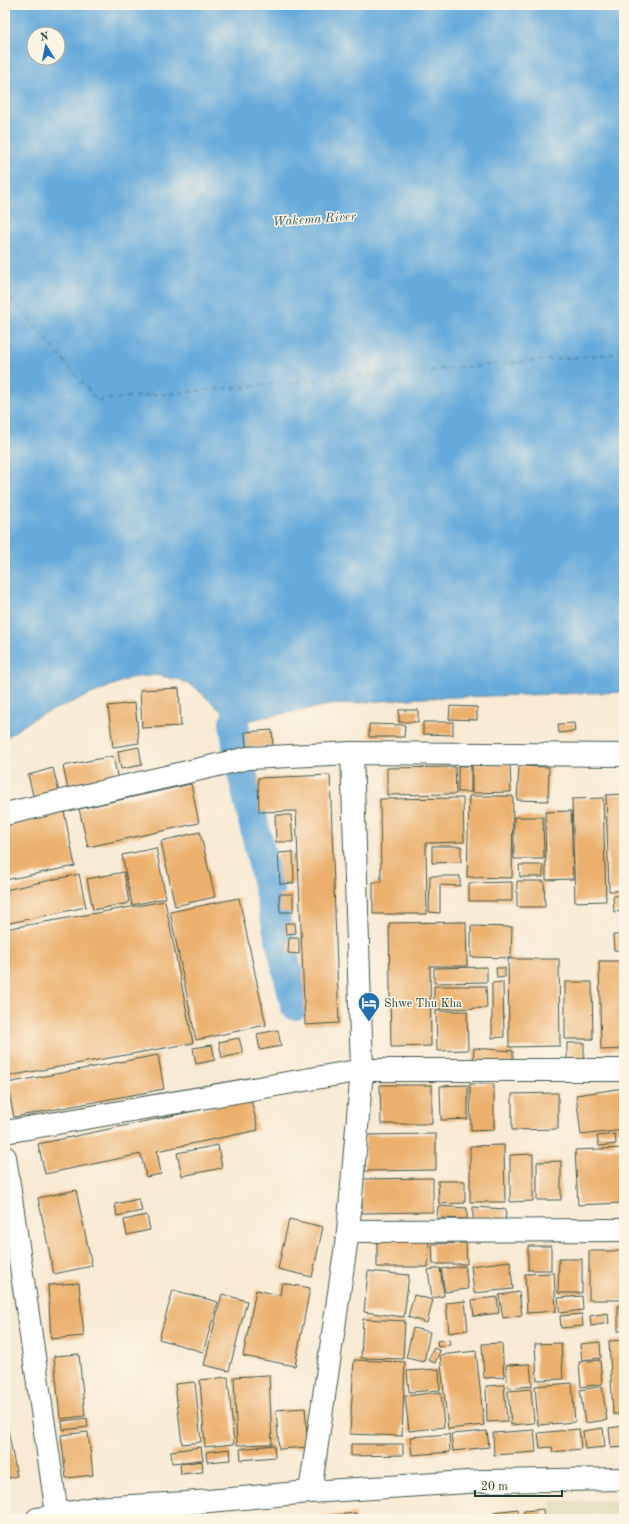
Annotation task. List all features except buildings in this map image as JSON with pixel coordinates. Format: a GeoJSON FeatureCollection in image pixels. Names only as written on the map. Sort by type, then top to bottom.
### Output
{"type":"FeatureCollection","features":[{"type":"Feature","properties":{"kind":"street"},"geometry":{"type":"LineString","coordinates":[[310,1492],[348,1231],[362,1070],[352,753]]}},
{"type":"Feature","properties":{"kind":"street"},"geometry":{"type":"LineString","coordinates":[[5,814],[248,758],[352,753],[624,754]]}},
{"type":"Feature","properties":{"kind":"street"},"geometry":{"type":"LineString","coordinates":[[5,1132],[362,1070],[624,1070]]}},
{"type":"Feature","properties":{"kind":"street"},"geometry":{"type":"LineString","coordinates":[[5,1157],[47,1517],[94,1508],[184,1511],[310,1492],[483,1481],[624,1479]]}},
{"type":"Feature","properties":{"kind":"street"},"geometry":{"type":"LineString","coordinates":[[348,1231],[624,1230]]}},
{"type":"Feature","properties":{"kind":"shaded area"},"geometry":{"type":"Polygon","coordinates":[[[551,1501],[624,1501],[624,1519],[551,1519],[551,1501]]]}},
{"type":"Feature","properties":{"kind":"water","name":"Wakema River"},"geometry":{"type":"Polygon","coordinates":[[[5,5],[624,5],[624,692],[421,698],[329,705],[234,723],[196,688],[180,680],[155,675],[130,678],[36,717],[5,738],[5,5]]]}},
{"type":"Feature","properties":{"kind":"waterway"},"geometry":{"type":"LineString","coordinates":[[234,723],[238,751]]}},
{"type":"Feature","properties":{"kind":"waterway"},"geometry":{"type":"LineString","coordinates":[[242,772],[295,1005]]}},
{"type":"Feature","properties":{"kind":"ferry route"},"geometry":{"type":"LineString","coordinates":[[5,291],[97,400],[624,353]]}},
{"type":"Feature","properties":{"kind":"place","name":"Shwe Thu Kha"},"geometry":{"type":"Point","coordinates":[369,1022]}}]}
